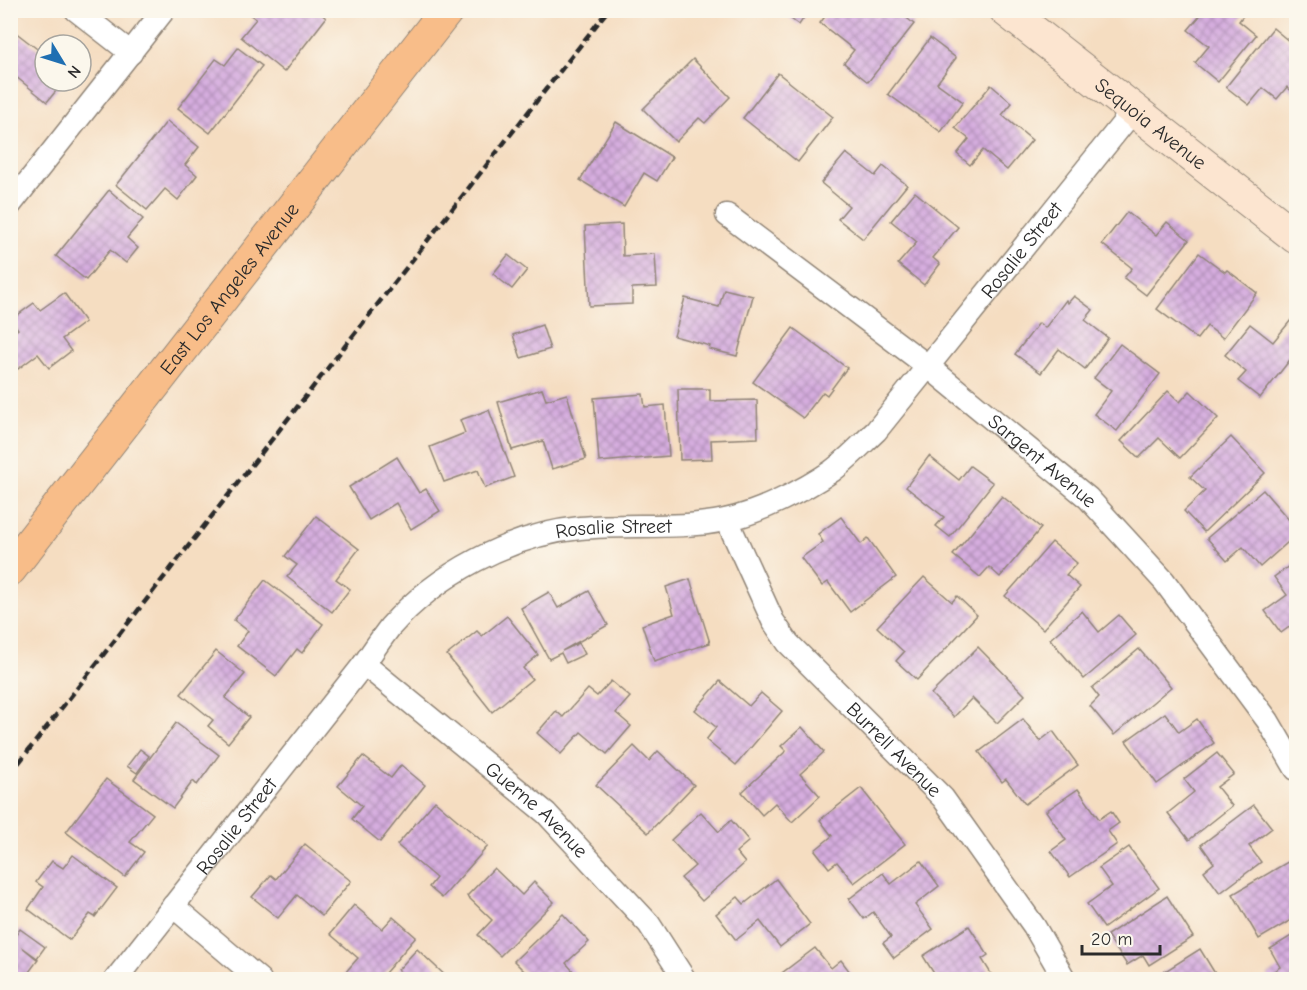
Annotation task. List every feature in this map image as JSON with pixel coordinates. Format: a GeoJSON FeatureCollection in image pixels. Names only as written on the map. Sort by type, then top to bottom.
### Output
{"type":"FeatureCollection","features":[{"type":"Feature","properties":{"kind":"main road","name":"East Los Angeles Avenue"},"geometry":{"type":"LineString","coordinates":[[10,569],[447,10]]}},
{"type":"Feature","properties":{"kind":"main road","name":"Sequoia Avenue"},"geometry":{"type":"LineString","coordinates":[[1006,10],[1296,237]]}},
{"type":"Feature","properties":{"kind":"street"},"geometry":{"type":"LineString","coordinates":[[76,10],[131,53]]}},
{"type":"Feature","properties":{"kind":"street"},"geometry":{"type":"LineString","coordinates":[[10,205],[164,10]]}},
{"type":"Feature","properties":{"kind":"street","name":"Rosalie Street"},"geometry":{"type":"LineString","coordinates":[[116,980],[390,628],[423,596],[461,569],[503,548],[546,534],[580,528],[670,527],[727,520],[781,501],[833,470],[876,431],[1133,111]]}},
{"type":"Feature","properties":{"kind":"street","name":"Sargent Avenue"},"geometry":{"type":"LineString","coordinates":[[727,215],[929,367],[1088,498],[1157,573],[1268,722],[1296,769]]}},
{"type":"Feature","properties":{"kind":"street","name":"Burrell Avenue"},"geometry":{"type":"LineString","coordinates":[[727,520],[773,621],[788,643],[943,798],[1035,926],[1065,980]]}},
{"type":"Feature","properties":{"kind":"street","name":"Guerne Avenue"},"geometry":{"type":"LineString","coordinates":[[364,664],[546,813],[649,924],[685,980]]}},
{"type":"Feature","properties":{"kind":"street"},"geometry":{"type":"LineString","coordinates":[[173,906],[260,980]]}},
{"type":"Feature","properties":{"kind":"building"},"geometry":{"type":"Polygon","coordinates":[[[251,10],[317,10],[326,18],[284,72],[241,37],[256,19],[249,14],[251,10]]]}},
{"type":"Feature","properties":{"kind":"building"},"geometry":{"type":"Polygon","coordinates":[[[779,10],[809,10],[799,25],[779,10]]]}},
{"type":"Feature","properties":{"kind":"building"},"geometry":{"type":"Polygon","coordinates":[[[830,10],[869,10],[877,17],[883,10],[897,10],[914,24],[868,82],[844,63],[854,50],[820,23],[830,10]]]}},
{"type":"Feature","properties":{"kind":"building"},"geometry":{"type":"Polygon","coordinates":[[[1205,10],[1247,10],[1239,21],[1256,35],[1218,82],[1195,63],[1209,46],[1188,30],[1205,10]]]}},
{"type":"Feature","properties":{"kind":"building"},"geometry":{"type":"Polygon","coordinates":[[[10,28],[33,46],[33,91],[10,72],[10,28]]]}},
{"type":"Feature","properties":{"kind":"building"},"geometry":{"type":"Polygon","coordinates":[[[1273,28],[1296,47],[1296,95],[1287,87],[1277,99],[1263,88],[1249,105],[1226,87],[1273,28]]]}},
{"type":"Feature","properties":{"kind":"building"},"geometry":{"type":"Polygon","coordinates":[[[930,38],[956,58],[937,83],[963,102],[941,132],[888,94],[930,38]]]}},
{"type":"Feature","properties":{"kind":"building"},"geometry":{"type":"Polygon","coordinates":[[[238,48],[262,66],[210,133],[178,108],[216,59],[225,65],[238,48]]]}},
{"type":"Feature","properties":{"kind":"building"},"geometry":{"type":"Polygon","coordinates":[[[693,59],[730,97],[705,123],[699,118],[676,142],[643,109],[693,59]]]}},
{"type":"Feature","properties":{"kind":"building"},"geometry":{"type":"Polygon","coordinates":[[[778,73],[833,117],[798,162],[743,118],[778,73]]]}},
{"type":"Feature","properties":{"kind":"building"},"geometry":{"type":"Polygon","coordinates":[[[991,85],[1012,103],[1002,115],[1032,140],[1007,170],[983,150],[970,165],[957,154],[969,139],[955,128],[991,85]]]}},
{"type":"Feature","properties":{"kind":"building"},"geometry":{"type":"Polygon","coordinates":[[[36,93],[54,93],[47,102],[36,93]]]}},
{"type":"Feature","properties":{"kind":"building"},"geometry":{"type":"Polygon","coordinates":[[[167,121],[199,147],[185,165],[197,175],[178,200],[165,189],[147,210],[116,185],[167,121]]]}},
{"type":"Feature","properties":{"kind":"building"},"geometry":{"type":"Polygon","coordinates":[[[616,122],[672,157],[657,181],[644,173],[624,207],[580,180],[616,122]]]}},
{"type":"Feature","properties":{"kind":"building"},"geometry":{"type":"Polygon","coordinates":[[[846,153],[875,176],[883,166],[907,185],[863,239],[838,219],[849,206],[821,183],[846,153]]]}},
{"type":"Feature","properties":{"kind":"building"},"geometry":{"type":"Polygon","coordinates":[[[109,190],[143,219],[127,238],[138,248],[126,263],[110,250],[86,280],[56,256],[109,190]]]}},
{"type":"Feature","properties":{"kind":"building"},"geometry":{"type":"Polygon","coordinates":[[[915,192],[958,227],[933,258],[940,264],[924,285],[898,264],[917,242],[891,221],[915,192]]]}},
{"type":"Feature","properties":{"kind":"building"},"geometry":{"type":"Polygon","coordinates":[[[1127,212],[1156,235],[1167,222],[1189,240],[1146,295],[1124,278],[1132,268],[1102,244],[1127,212]]]}},
{"type":"Feature","properties":{"kind":"building"},"geometry":{"type":"Polygon","coordinates":[[[622,224],[623,256],[655,254],[657,287],[632,288],[632,304],[589,306],[585,226],[622,224]]]}},
{"type":"Feature","properties":{"kind":"building"},"geometry":{"type":"Polygon","coordinates":[[[1199,253],[1225,272],[1227,270],[1257,293],[1223,338],[1207,326],[1197,339],[1157,309],[1199,253]]]}},
{"type":"Feature","properties":{"kind":"building"},"geometry":{"type":"Polygon","coordinates":[[[508,255],[527,270],[512,289],[493,274],[508,255]]]}},
{"type":"Feature","properties":{"kind":"building"},"geometry":{"type":"Polygon","coordinates":[[[724,289],[753,296],[737,356],[709,349],[710,346],[674,336],[685,298],[719,307],[724,289]]]}},
{"type":"Feature","properties":{"kind":"building"},"geometry":{"type":"Polygon","coordinates":[[[64,293],[85,322],[62,339],[71,351],[49,368],[38,354],[18,369],[10,359],[10,335],[18,329],[11,320],[34,303],[40,310],[64,293]]]}},
{"type":"Feature","properties":{"kind":"building"},"geometry":{"type":"Polygon","coordinates":[[[1074,296],[1093,310],[1085,320],[1108,338],[1085,369],[1059,349],[1041,373],[1015,354],[1039,323],[1045,328],[1066,300],[1068,303],[1074,296]]]}},
{"type":"Feature","properties":{"kind":"building"},"geometry":{"type":"Polygon","coordinates":[[[1291,320],[1296,324],[1296,359],[1293,356],[1260,398],[1238,381],[1246,372],[1225,355],[1250,324],[1273,342],[1291,320]]]}},
{"type":"Feature","properties":{"kind":"building"},"geometry":{"type":"Polygon","coordinates":[[[542,325],[550,349],[521,358],[513,335],[542,325]]]}},
{"type":"Feature","properties":{"kind":"building"},"geometry":{"type":"Polygon","coordinates":[[[793,328],[847,368],[827,395],[823,392],[803,418],[753,382],[793,328]]]}},
{"type":"Feature","properties":{"kind":"building"},"geometry":{"type":"Polygon","coordinates":[[[1120,344],[1160,374],[1117,431],[1094,414],[1111,391],[1094,378],[1120,344]]]}},
{"type":"Feature","properties":{"kind":"building"},"geometry":{"type":"Polygon","coordinates":[[[542,389],[546,400],[567,394],[586,459],[552,469],[543,441],[512,450],[498,402],[542,389]]]}},
{"type":"Feature","properties":{"kind":"building"},"geometry":{"type":"Polygon","coordinates":[[[678,389],[710,389],[710,401],[757,400],[758,438],[711,440],[712,459],[680,460],[678,389]]]}},
{"type":"Feature","properties":{"kind":"building"},"geometry":{"type":"Polygon","coordinates":[[[1168,391],[1180,402],[1190,391],[1218,418],[1180,458],[1159,438],[1139,458],[1121,441],[1168,391]]]}},
{"type":"Feature","properties":{"kind":"building"},"geometry":{"type":"Polygon","coordinates":[[[643,394],[645,407],[665,405],[669,456],[599,462],[594,398],[643,394]]]}},
{"type":"Feature","properties":{"kind":"building"},"geometry":{"type":"Polygon","coordinates":[[[489,410],[514,477],[485,488],[478,470],[444,482],[430,447],[465,433],[460,420],[489,410]]]}},
{"type":"Feature","properties":{"kind":"building"},"geometry":{"type":"Polygon","coordinates":[[[1231,437],[1265,473],[1204,532],[1184,511],[1205,491],[1190,477],[1231,437]]]}},
{"type":"Feature","properties":{"kind":"building"},"geometry":{"type":"Polygon","coordinates":[[[929,456],[959,480],[970,466],[993,483],[950,537],[936,526],[944,517],[906,487],[929,456]]]}},
{"type":"Feature","properties":{"kind":"building"},"geometry":{"type":"Polygon","coordinates":[[[397,457],[419,493],[426,489],[440,511],[411,529],[396,503],[369,520],[349,487],[397,457]]]}},
{"type":"Feature","properties":{"kind":"building"},"geometry":{"type":"Polygon","coordinates":[[[1263,490],[1296,528],[1296,535],[1260,567],[1243,547],[1227,561],[1207,538],[1263,490]]]}},
{"type":"Feature","properties":{"kind":"building"},"geometry":{"type":"Polygon","coordinates":[[[1002,496],[1041,528],[1000,577],[989,567],[980,577],[953,555],[1002,496]]]}},
{"type":"Feature","properties":{"kind":"building"},"geometry":{"type":"Polygon","coordinates":[[[316,516],[359,549],[336,579],[350,589],[332,612],[287,577],[297,565],[285,556],[316,516]]]}},
{"type":"Feature","properties":{"kind":"building"},"geometry":{"type":"Polygon","coordinates":[[[841,517],[861,544],[868,538],[896,577],[850,612],[828,582],[822,586],[801,558],[823,542],[818,534],[841,517]]]}},
{"type":"Feature","properties":{"kind":"building"},"geometry":{"type":"Polygon","coordinates":[[[1052,542],[1077,563],[1066,575],[1080,587],[1043,629],[1005,596],[1052,542]]]}},
{"type":"Feature","properties":{"kind":"building"},"geometry":{"type":"Polygon","coordinates":[[[1296,561],[1296,622],[1281,633],[1265,611],[1287,595],[1274,577],[1296,561]]]}},
{"type":"Feature","properties":{"kind":"building"},"geometry":{"type":"Polygon","coordinates":[[[924,577],[952,602],[957,596],[977,615],[917,680],[896,661],[904,652],[877,627],[924,577]]]}},
{"type":"Feature","properties":{"kind":"building"},"geometry":{"type":"Polygon","coordinates":[[[690,579],[710,643],[654,661],[642,625],[674,614],[666,587],[690,579]]]}},
{"type":"Feature","properties":{"kind":"building"},"geometry":{"type":"Polygon","coordinates":[[[265,580],[323,624],[302,653],[297,649],[276,676],[237,646],[248,631],[234,620],[265,580]]]}},
{"type":"Feature","properties":{"kind":"building"},"geometry":{"type":"Polygon","coordinates":[[[589,591],[608,625],[562,651],[579,643],[585,654],[566,663],[561,653],[549,659],[521,608],[549,592],[558,608],[589,591]]]}},
{"type":"Feature","properties":{"kind":"building"},"geometry":{"type":"Polygon","coordinates":[[[1082,611],[1099,632],[1119,615],[1136,635],[1084,679],[1050,639],[1082,611]]]}},
{"type":"Feature","properties":{"kind":"building"},"geometry":{"type":"Polygon","coordinates":[[[507,616],[538,655],[523,668],[532,679],[492,712],[447,655],[477,631],[482,636],[507,616]]]}},
{"type":"Feature","properties":{"kind":"building"},"geometry":{"type":"Polygon","coordinates":[[[978,647],[1025,695],[997,723],[972,698],[954,717],[931,694],[978,647]]]}},
{"type":"Feature","properties":{"kind":"building"},"geometry":{"type":"Polygon","coordinates":[[[1139,649],[1171,687],[1114,735],[1090,706],[1099,697],[1092,688],[1139,649]]]}},
{"type":"Feature","properties":{"kind":"building"},"geometry":{"type":"Polygon","coordinates":[[[216,651],[245,674],[225,698],[249,717],[228,743],[208,726],[213,720],[181,694],[216,651]]]}},
{"type":"Feature","properties":{"kind":"building"},"geometry":{"type":"Polygon","coordinates":[[[611,681],[630,697],[616,713],[631,726],[607,754],[581,732],[561,754],[537,733],[556,711],[563,717],[588,689],[597,696],[611,681]]]}},
{"type":"Feature","properties":{"kind":"building"},"geometry":{"type":"Polygon","coordinates":[[[720,681],[749,706],[761,693],[782,711],[736,765],[706,740],[716,727],[695,710],[720,681]]]}},
{"type":"Feature","properties":{"kind":"building"},"geometry":{"type":"Polygon","coordinates":[[[1165,713],[1179,732],[1197,719],[1214,743],[1157,784],[1126,741],[1165,713]]]}},
{"type":"Feature","properties":{"kind":"building"},"geometry":{"type":"Polygon","coordinates":[[[1023,719],[1040,741],[1053,731],[1078,765],[1025,804],[1006,779],[1002,782],[979,752],[1023,719]]]}},
{"type":"Feature","properties":{"kind":"building"},"geometry":{"type":"Polygon","coordinates":[[[176,723],[219,755],[197,785],[193,781],[173,808],[134,779],[176,723]]]}},
{"type":"Feature","properties":{"kind":"building"},"geometry":{"type":"Polygon","coordinates":[[[802,727],[824,752],[800,774],[820,796],[792,822],[775,803],[762,815],[742,792],[786,751],[781,746],[802,727]]]}},
{"type":"Feature","properties":{"kind":"building"},"geometry":{"type":"Polygon","coordinates":[[[634,746],[649,761],[658,751],[694,785],[648,833],[596,785],[634,746]]]}},
{"type":"Feature","properties":{"kind":"building"},"geometry":{"type":"Polygon","coordinates":[[[140,749],[149,756],[137,773],[127,766],[140,749]]]}},
{"type":"Feature","properties":{"kind":"building"},"geometry":{"type":"Polygon","coordinates":[[[1217,753],[1234,774],[1217,787],[1232,806],[1189,840],[1168,813],[1194,792],[1184,779],[1217,753]]]}},
{"type":"Feature","properties":{"kind":"building"},"geometry":{"type":"Polygon","coordinates":[[[363,756],[391,778],[401,765],[425,785],[380,842],[352,819],[362,806],[338,786],[363,756]]]}},
{"type":"Feature","properties":{"kind":"building"},"geometry":{"type":"Polygon","coordinates":[[[106,779],[153,814],[130,842],[144,852],[125,877],[66,832],[106,779]]]}},
{"type":"Feature","properties":{"kind":"building"},"geometry":{"type":"Polygon","coordinates":[[[861,788],[905,844],[854,883],[837,862],[829,868],[815,850],[832,836],[820,820],[861,788]]]}},
{"type":"Feature","properties":{"kind":"building"},"geometry":{"type":"Polygon","coordinates":[[[1078,789],[1099,819],[1111,811],[1119,823],[1108,831],[1117,844],[1070,877],[1051,851],[1066,840],[1046,811],[1078,789]]]}},
{"type":"Feature","properties":{"kind":"building"},"geometry":{"type":"Polygon","coordinates":[[[435,801],[488,846],[442,898],[429,887],[436,878],[397,845],[435,801]]]}},
{"type":"Feature","properties":{"kind":"building"},"geometry":{"type":"Polygon","coordinates":[[[1254,805],[1272,828],[1249,846],[1261,862],[1220,893],[1204,871],[1214,863],[1201,845],[1254,805]]]}},
{"type":"Feature","properties":{"kind":"building"},"geometry":{"type":"Polygon","coordinates":[[[701,812],[719,832],[731,820],[749,841],[736,852],[745,863],[702,901],[681,878],[695,866],[671,840],[701,812]]]}},
{"type":"Feature","properties":{"kind":"building"},"geometry":{"type":"Polygon","coordinates":[[[305,844],[351,881],[322,916],[297,895],[278,918],[252,897],[271,875],[276,879],[305,844]]]}},
{"type":"Feature","properties":{"kind":"building"},"geometry":{"type":"Polygon","coordinates":[[[1129,847],[1159,888],[1104,928],[1087,904],[1112,886],[1099,868],[1129,847]]]}},
{"type":"Feature","properties":{"kind":"building"},"geometry":{"type":"Polygon","coordinates":[[[73,855],[117,888],[95,917],[90,914],[70,940],[28,909],[43,887],[36,882],[52,861],[63,868],[73,855]]]}},
{"type":"Feature","properties":{"kind":"building"},"geometry":{"type":"Polygon","coordinates":[[[1291,860],[1296,870],[1296,917],[1259,939],[1233,894],[1291,860]]]}},
{"type":"Feature","properties":{"kind":"building"},"geometry":{"type":"Polygon","coordinates":[[[921,861],[939,886],[915,905],[933,929],[894,958],[883,943],[891,937],[873,912],[864,919],[849,899],[883,873],[891,884],[921,861]]]}},
{"type":"Feature","properties":{"kind":"building"},"geometry":{"type":"Polygon","coordinates":[[[494,868],[522,895],[534,882],[554,902],[500,956],[478,935],[492,920],[467,896],[494,868]]]}},
{"type":"Feature","properties":{"kind":"building"},"geometry":{"type":"Polygon","coordinates":[[[776,879],[810,924],[780,947],[760,921],[736,940],[716,914],[738,897],[744,904],[776,879]]]}},
{"type":"Feature","properties":{"kind":"building"},"geometry":{"type":"Polygon","coordinates":[[[1167,896],[1193,937],[1149,965],[1143,955],[1127,965],[1107,935],[1167,896]]]}},
{"type":"Feature","properties":{"kind":"building"},"geometry":{"type":"Polygon","coordinates":[[[354,905],[382,929],[393,917],[416,937],[379,980],[350,980],[344,974],[358,958],[330,934],[354,905]]]}},
{"type":"Feature","properties":{"kind":"building"},"geometry":{"type":"Polygon","coordinates":[[[563,914],[589,942],[566,963],[581,980],[527,980],[530,977],[514,961],[563,914]]]}},
{"type":"Feature","properties":{"kind":"building"},"geometry":{"type":"Polygon","coordinates":[[[969,926],[988,955],[982,959],[995,980],[938,980],[923,956],[969,926]]]}},
{"type":"Feature","properties":{"kind":"building"},"geometry":{"type":"Polygon","coordinates":[[[20,929],[45,947],[37,958],[22,947],[38,960],[23,980],[10,980],[10,940],[12,941],[20,929]]]}},
{"type":"Feature","properties":{"kind":"building"},"geometry":{"type":"Polygon","coordinates":[[[1296,933],[1296,980],[1270,980],[1268,975],[1280,967],[1270,949],[1296,933]]]}},
{"type":"Feature","properties":{"kind":"building"},"geometry":{"type":"Polygon","coordinates":[[[815,948],[831,968],[841,960],[856,980],[787,980],[782,973],[815,948]]]}},
{"type":"Feature","properties":{"kind":"building"},"geometry":{"type":"Polygon","coordinates":[[[417,949],[450,980],[405,980],[406,978],[398,970],[417,949]]]}},
{"type":"Feature","properties":{"kind":"building"},"geometry":{"type":"Polygon","coordinates":[[[1200,949],[1219,980],[1151,980],[1200,949]]]}},
{"type":"Feature","properties":{"kind":"railway"},"geometry":{"type":"LineString","coordinates":[[10,774],[608,10]]}}]}
